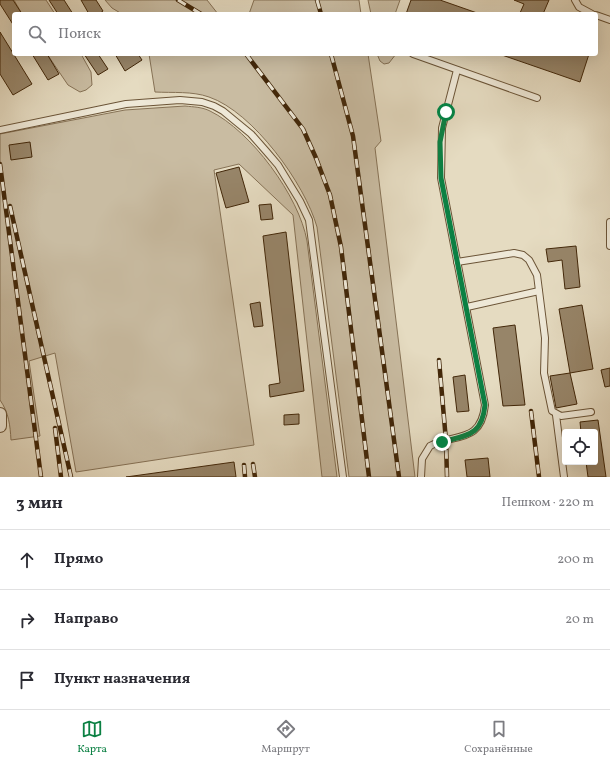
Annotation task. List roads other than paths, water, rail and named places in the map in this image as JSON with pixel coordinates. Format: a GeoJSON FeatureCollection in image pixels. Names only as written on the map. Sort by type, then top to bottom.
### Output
{"type":"FeatureCollection","features":[{"type":"Feature","properties":{"kind":"street"},"geometry":{"type":"LineString","coordinates":[[0,414],[0,426]]}},
{"type":"Feature","properties":{"kind":"lane"},"geometry":{"type":"LineString","coordinates":[[575,0],[579,6],[589,12]]}},
{"type":"Feature","properties":{"kind":"lane"},"geometry":{"type":"LineString","coordinates":[[598,16],[610,20]]}},
{"type":"Feature","properties":{"kind":"lane"},"geometry":{"type":"LineString","coordinates":[[418,56],[537,98]]}},
{"type":"Feature","properties":{"kind":"lane"},"geometry":{"type":"LineString","coordinates":[[421,477],[422,459],[430,446],[470,435],[478,427],[485,412],[485,397],[444,196],[440,161],[442,128],[457,70]]}},
{"type":"Feature","properties":{"kind":"lane"},"geometry":{"type":"LineString","coordinates":[[0,130],[126,104],[190,100],[214,106],[251,134],[278,165],[300,201],[309,220],[343,477]]}},
{"type":"Feature","properties":{"kind":"lane"},"geometry":{"type":"LineString","coordinates":[[610,222],[610,246]]}},
{"type":"Feature","properties":{"kind":"lane"},"geometry":{"type":"LineString","coordinates":[[457,262],[506,254],[523,255],[534,266],[537,275],[545,338],[544,373],[549,406],[556,415],[564,477]]}},
{"type":"Feature","properties":{"kind":"lane"},"geometry":{"type":"LineString","coordinates":[[466,307],[539,291]]}},
{"type":"Feature","properties":{"kind":"lane"},"geometry":{"type":"LineString","coordinates":[[556,415],[567,416],[591,412]]}},
{"type":"Feature","properties":{"kind":"railway"},"geometry":{"type":"LineString","coordinates":[[178,0],[198,12]]}},
{"type":"Feature","properties":{"kind":"railway"},"geometry":{"type":"LineString","coordinates":[[317,0],[320,12]]}},
{"type":"Feature","properties":{"kind":"railway"},"geometry":{"type":"LineString","coordinates":[[248,56],[303,129],[330,195],[341,247],[369,477]]}},
{"type":"Feature","properties":{"kind":"railway"},"geometry":{"type":"LineString","coordinates":[[332,56],[353,136],[399,477]]}},
{"type":"Feature","properties":{"kind":"railway"},"geometry":{"type":"LineString","coordinates":[[0,164],[41,477]]}},
{"type":"Feature","properties":{"kind":"railway"},"geometry":{"type":"LineString","coordinates":[[10,206],[71,477]]}},
{"type":"Feature","properties":{"kind":"railway"},"geometry":{"type":"LineString","coordinates":[[439,360],[446,441],[447,477]]}},
{"type":"Feature","properties":{"kind":"railway"},"geometry":{"type":"LineString","coordinates":[[531,411],[539,477]]}},
{"type":"Feature","properties":{"kind":"railway"},"geometry":{"type":"LineString","coordinates":[[55,428],[61,477]]}},
{"type":"Feature","properties":{"kind":"railway"},"geometry":{"type":"LineString","coordinates":[[253,464],[255,477]]}},
{"type":"Feature","properties":{"kind":"railway"},"geometry":{"type":"LineString","coordinates":[[244,465],[245,477]]}}]}
